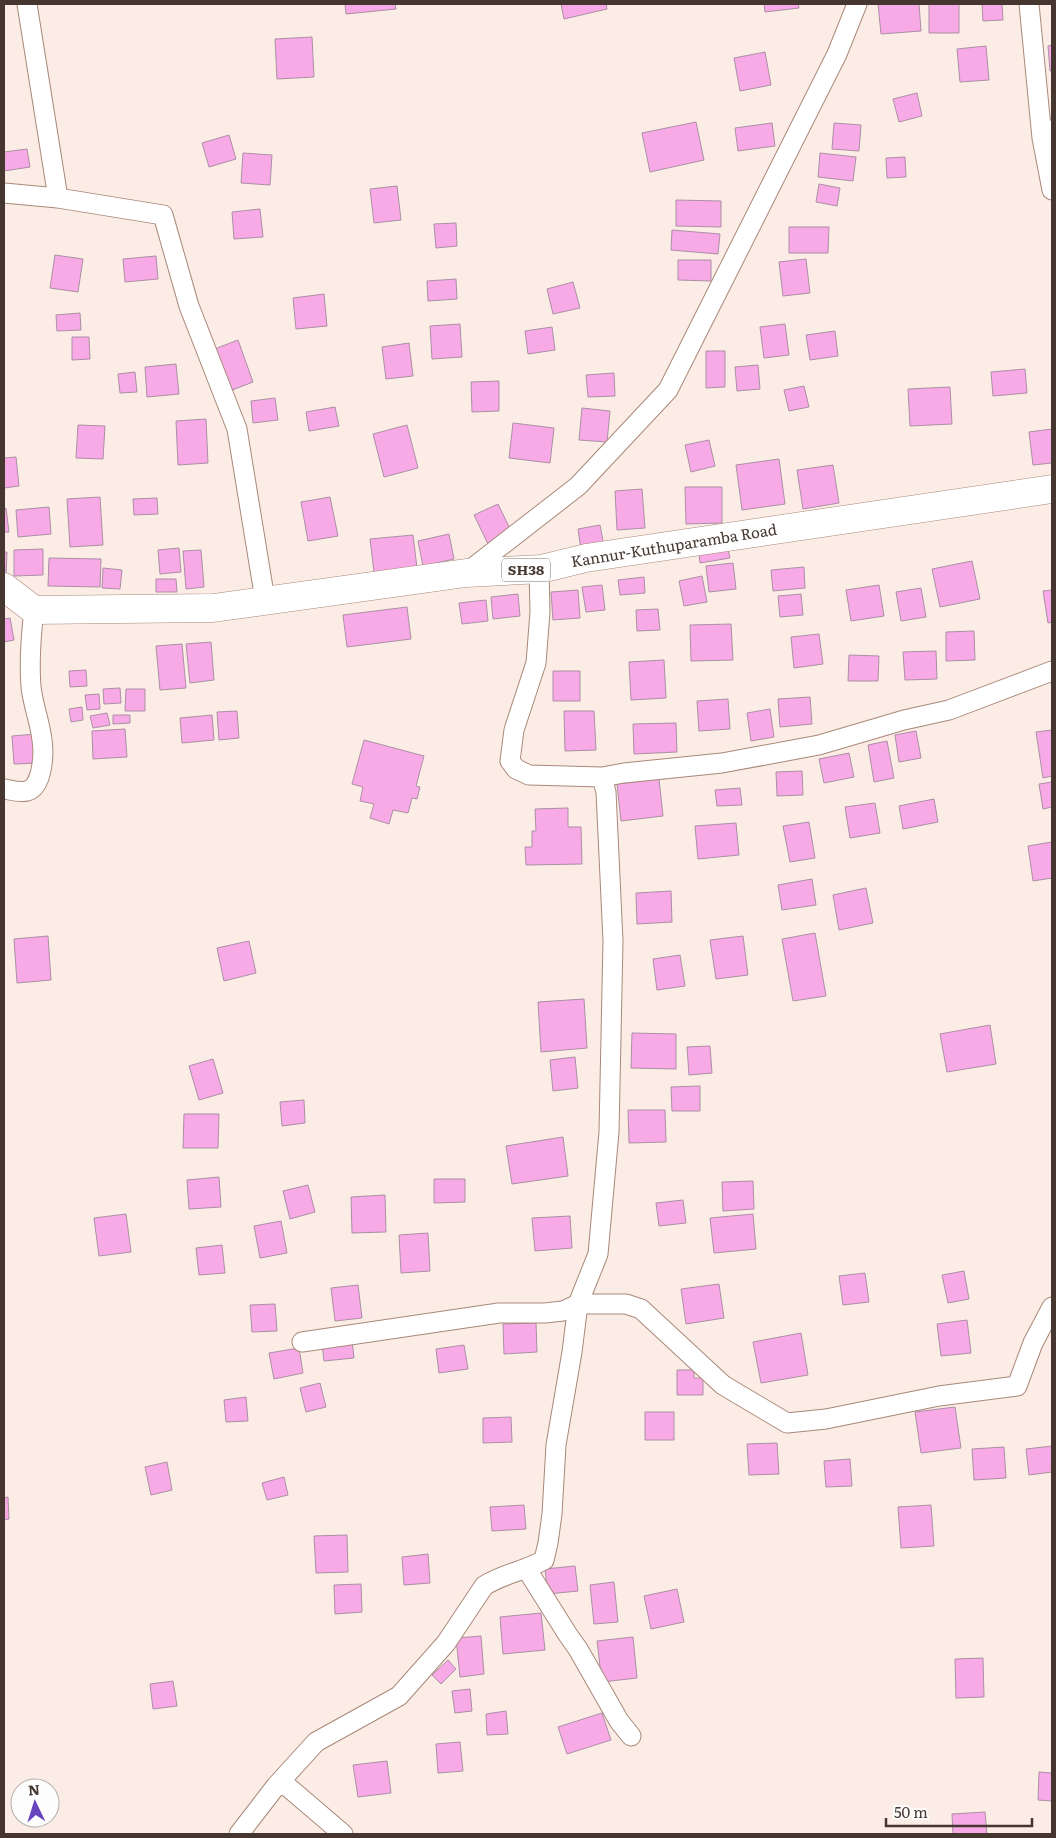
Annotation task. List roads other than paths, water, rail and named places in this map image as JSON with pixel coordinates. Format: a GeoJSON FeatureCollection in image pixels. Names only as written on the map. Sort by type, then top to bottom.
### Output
{"type":"FeatureCollection","features":[{"type":"Feature","properties":{"kind":"main road","name":"Kannur-Kuthuparamba Road"},"geometry":{"type":"LineString","coordinates":[[34,610],[213,608],[466,572],[539,569],[586,558],[1052,489]]}},
{"type":"Feature","properties":{"kind":"main road"},"geometry":{"type":"LineString","coordinates":[[4,587],[34,610]]}},
{"type":"Feature","properties":{"kind":"street"},"geometry":{"type":"LineString","coordinates":[[27,4],[58,198]]}},
{"type":"Feature","properties":{"kind":"street"},"geometry":{"type":"LineString","coordinates":[[466,572],[578,486],[668,390],[837,54],[857,4]]}},
{"type":"Feature","properties":{"kind":"street"},"geometry":{"type":"LineString","coordinates":[[1029,4],[1047,134],[1052,190]]}},
{"type":"Feature","properties":{"kind":"street"},"geometry":{"type":"LineString","coordinates":[[4,193],[58,198],[163,215],[190,306],[237,429],[265,600]]}},
{"type":"Feature","properties":{"kind":"street"},"geometry":{"type":"LineString","coordinates":[[539,569],[540,612],[536,663],[514,730],[510,761],[516,769],[529,775],[602,777],[722,763],[819,745],[904,720],[948,710],[1052,671]]}},
{"type":"Feature","properties":{"kind":"street"},"geometry":{"type":"LineString","coordinates":[[4,789],[18,792],[28,791],[35,785],[42,773],[42,740],[31,687],[30,638],[34,610]]}},
{"type":"Feature","properties":{"kind":"street"},"geometry":{"type":"LineString","coordinates":[[239,1834],[281,1781],[316,1742],[399,1696],[446,1643],[484,1586],[544,1560],[552,1514],[556,1445],[578,1304],[598,1254],[609,1132],[613,941],[606,792],[602,777]]}},
{"type":"Feature","properties":{"kind":"street"},"geometry":{"type":"LineString","coordinates":[[302,1342],[499,1312],[545,1313],[563,1311],[578,1304],[626,1304],[641,1309],[723,1385],[787,1423],[826,1419],[939,1396],[1017,1386],[1033,1343],[1052,1307]]}},
{"type":"Feature","properties":{"kind":"street"},"geometry":{"type":"LineString","coordinates":[[526,1568],[578,1649],[619,1721],[631,1736]]}},
{"type":"Feature","properties":{"kind":"street"},"geometry":{"type":"LineString","coordinates":[[281,1781],[343,1834]]}}]}
